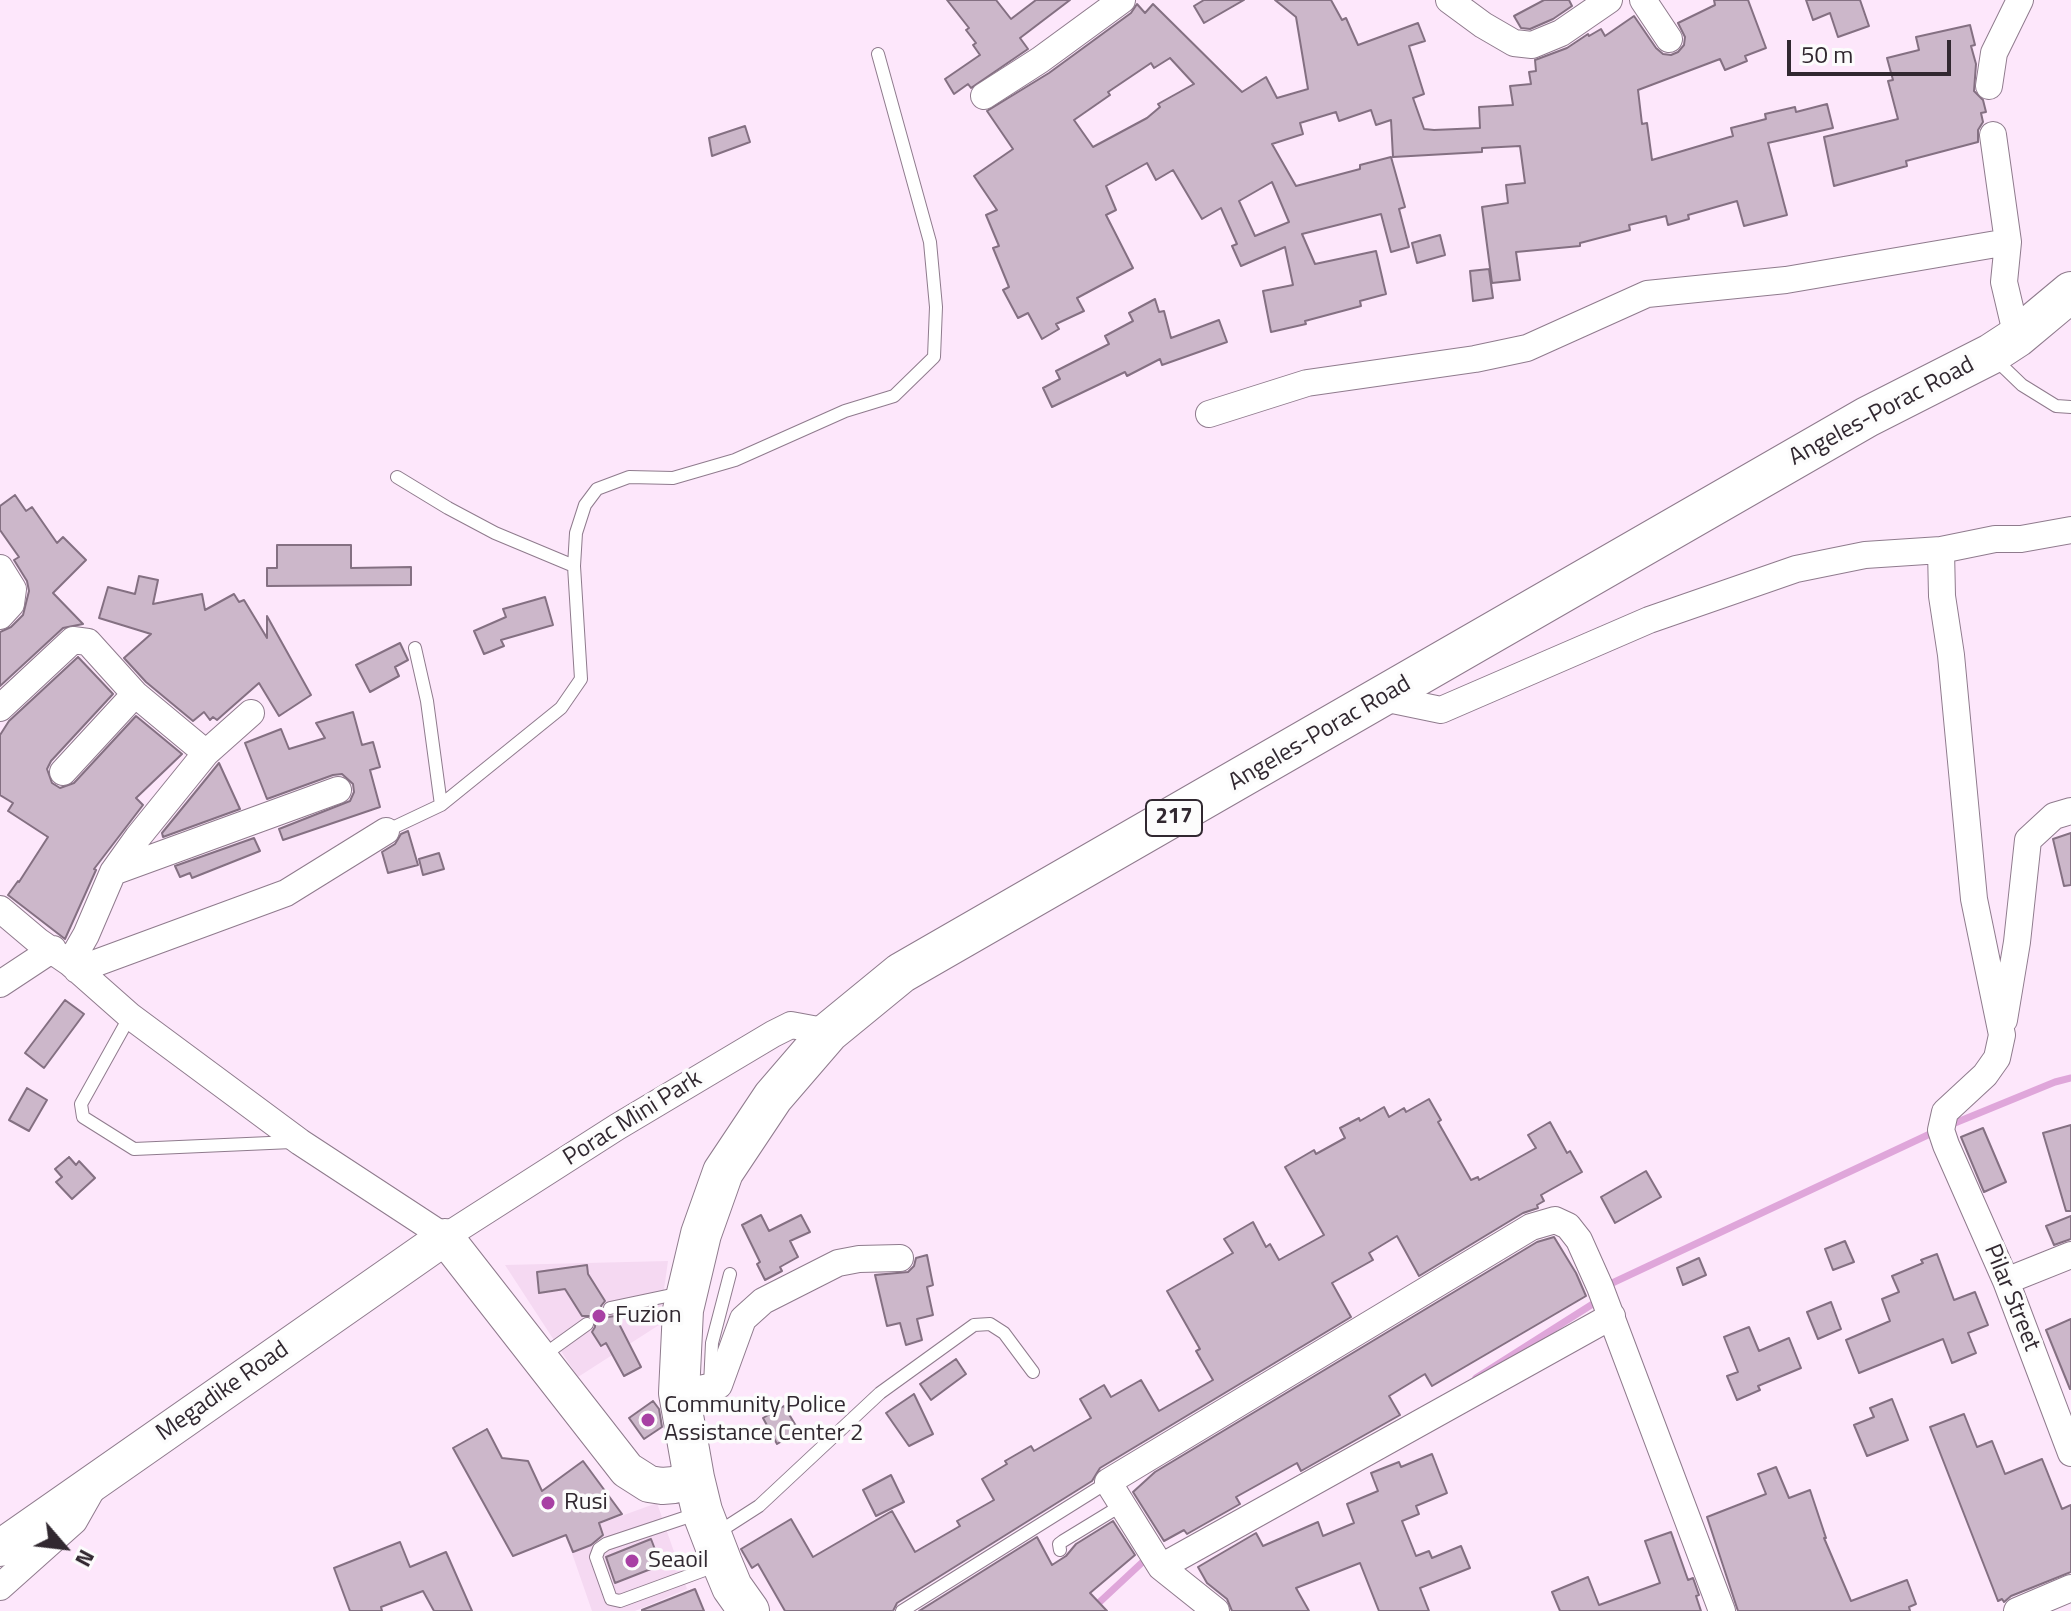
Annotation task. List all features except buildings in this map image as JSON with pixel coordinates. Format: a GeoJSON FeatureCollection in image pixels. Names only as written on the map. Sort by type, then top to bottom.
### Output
{"type":"FeatureCollection","features":[{"type":"Feature","properties":{"kind":"main road","name":"Angeles-Porac Road"},"geometry":{"type":"LineString","coordinates":[[749,1611],[732,1587],[708,1522],[683,1310],[701,1234],[723,1172],[773,1097],[829,1032],[901,973],[1867,417],[2004,346],[2071,292]]}},
{"type":"Feature","properties":{"kind":"main road"},"geometry":{"type":"LineString","coordinates":[[445,1237],[627,1470],[649,1484],[674,1485],[708,1522]]}},
{"type":"Feature","properties":{"kind":"main road","name":"Megadike Road"},"geometry":{"type":"LineString","coordinates":[[0,1548],[445,1237]]}},
{"type":"Feature","properties":{"kind":"street"},"geometry":{"type":"LineString","coordinates":[[984,96],[1053,52],[1122,0]]}},
{"type":"Feature","properties":{"kind":"street"},"geometry":{"type":"LineString","coordinates":[[1449,0],[1514,43],[1532,45],[1561,33],[1609,0]]}},
{"type":"Feature","properties":{"kind":"street"},"geometry":{"type":"LineString","coordinates":[[1643,0],[1669,39]]}},
{"type":"Feature","properties":{"kind":"street"},"geometry":{"type":"LineString","coordinates":[[1989,86],[1994,53],[2020,0]]}},
{"type":"Feature","properties":{"kind":"street"},"geometry":{"type":"LineString","coordinates":[[1993,135],[2008,242],[2004,282],[2004,346]]}},
{"type":"Feature","properties":{"kind":"street"},"geometry":{"type":"LineString","coordinates":[[1209,414],[1307,383],[1475,359],[1527,348],[1647,294],[1786,280],[2008,242]]}},
{"type":"Feature","properties":{"kind":"street"},"geometry":{"type":"LineString","coordinates":[[1383,698],[1441,710],[1649,620],[1796,569],[1865,555],[1941,550],[1995,539],[2021,539],[2071,530]]}},
{"type":"Feature","properties":{"kind":"street"},"geometry":{"type":"LineString","coordinates":[[1941,550],[1942,596],[1962,753],[1974,899],[2002,1035]]}},
{"type":"Feature","properties":{"kind":"street"},"geometry":{"type":"LineString","coordinates":[[0,568],[13,589],[11,604],[0,616]]}},
{"type":"Feature","properties":{"kind":"street"},"geometry":{"type":"LineString","coordinates":[[0,708],[73,640],[88,642],[135,694],[206,753]]}},
{"type":"Feature","properties":{"kind":"street"},"geometry":{"type":"LineString","coordinates":[[63,772],[135,694]]}},
{"type":"Feature","properties":{"kind":"street"},"geometry":{"type":"LineString","coordinates":[[67,960],[86,935],[113,872],[206,753],[251,713]]}},
{"type":"Feature","properties":{"kind":"street"},"geometry":{"type":"LineString","coordinates":[[113,872],[338,790]]}},
{"type":"Feature","properties":{"kind":"street"},"geometry":{"type":"LineString","coordinates":[[2002,1035],[2017,942],[2028,840],[2054,816],[2071,811]]}},
{"type":"Feature","properties":{"kind":"street"},"geometry":{"type":"LineString","coordinates":[[0,984],[67,960],[286,893],[386,831]]}},
{"type":"Feature","properties":{"kind":"street"},"geometry":{"type":"LineString","coordinates":[[0,909],[67,960],[130,1016],[300,1142],[445,1237]]}},
{"type":"Feature","properties":{"kind":"street","name":"Porac Mini Park"},"geometry":{"type":"LineString","coordinates":[[445,1237],[617,1127],[773,1034],[791,1025],[829,1032]]}},
{"type":"Feature","properties":{"kind":"street","name":"Pilar Street"},"geometry":{"type":"LineString","coordinates":[[2002,1035],[1997,1058],[1985,1075],[1945,1112],[1941,1130],[2065,1421],[2071,1453]]}},
{"type":"Feature","properties":{"kind":"street"},"geometry":{"type":"LineString","coordinates":[[1216,1611],[1161,1567],[1108,1482],[1531,1227],[1555,1220],[1568,1226],[1579,1240],[1612,1316],[1722,1611]]}},
{"type":"Feature","properties":{"kind":"street"},"geometry":{"type":"LineString","coordinates":[[2006,1281],[2071,1255]]}},
{"type":"Feature","properties":{"kind":"street"},"geometry":{"type":"LineString","coordinates":[[694,1390],[719,1385],[743,1319],[763,1301],[838,1263],[900,1258]]}},
{"type":"Feature","properties":{"kind":"street"},"geometry":{"type":"LineString","coordinates":[[1161,1567],[1612,1316]]}},
{"type":"Feature","properties":{"kind":"street"},"geometry":{"type":"LineString","coordinates":[[0,1587],[74,1521],[97,1481]]}},
{"type":"Feature","properties":{"kind":"street"},"geometry":{"type":"LineString","coordinates":[[2017,1611],[2071,1588]]}},
{"type":"Feature","properties":{"kind":"lane"},"geometry":{"type":"LineString","coordinates":[[386,831],[441,805],[561,708],[581,679],[574,566],[576,533],[585,505],[597,489],[629,477],[673,478],[735,460],[845,411],[894,396],[934,357],[936,307],[930,242],[878,54]]}},
{"type":"Feature","properties":{"kind":"lane"},"geometry":{"type":"LineString","coordinates":[[2004,346],[2022,385],[2056,406],[2071,407]]}},
{"type":"Feature","properties":{"kind":"lane"},"geometry":{"type":"LineString","coordinates":[[397,477],[495,533],[574,566]]}},
{"type":"Feature","properties":{"kind":"lane"},"geometry":{"type":"LineString","coordinates":[[415,648],[427,701],[441,805]]}},
{"type":"Feature","properties":{"kind":"lane"},"geometry":{"type":"LineString","coordinates":[[130,1016],[81,1104],[83,1117],[134,1149],[300,1142]]}},
{"type":"Feature","properties":{"kind":"lane"},"geometry":{"type":"LineString","coordinates":[[694,1390],[712,1343],[730,1274]]}},
{"type":"Feature","properties":{"kind":"lane"},"geometry":{"type":"LineString","coordinates":[[610,1308],[688,1291]]}},
{"type":"Feature","properties":{"kind":"lane"},"geometry":{"type":"LineString","coordinates":[[540,1357],[587,1324]]}},
{"type":"Feature","properties":{"kind":"lane"},"geometry":{"type":"LineString","coordinates":[[708,1522],[620,1601],[611,1599],[596,1557],[599,1549],[606,1544],[708,1522],[759,1506],[880,1393],[974,1325],[990,1324],[1004,1333],[1033,1372]]}},
{"type":"Feature","properties":{"kind":"lane"},"geometry":{"type":"LineString","coordinates":[[902,1611],[1108,1482]]}},
{"type":"Feature","properties":{"kind":"lane"},"geometry":{"type":"LineString","coordinates":[[1060,1550],[1059,1544],[1070,1536],[1122,1505]]}},
{"type":"Feature","properties":{"kind":"shaded area"},"geometry":{"type":"Polygon","coordinates":[[[668,1261],[659,1325],[578,1377],[505,1265],[668,1261]]]}},
{"type":"Feature","properties":{"kind":"shaded area"},"geometry":{"type":"Polygon","coordinates":[[[657,1503],[687,1589],[635,1611],[592,1611],[566,1536],[657,1503]]]}},
{"type":"Feature","properties":{"kind":"waterway"},"geometry":{"type":"LineString","coordinates":[[1950,1125],[2071,1078]]}},
{"type":"Feature","properties":{"kind":"waterway"},"geometry":{"type":"LineString","coordinates":[[1608,1285],[1932,1133]]}},
{"type":"Feature","properties":{"kind":"waterway"},"geometry":{"type":"LineString","coordinates":[[1476,1378],[1599,1300]]}},
{"type":"Feature","properties":{"kind":"waterway"},"geometry":{"type":"LineString","coordinates":[[1090,1611],[1148,1557]]}},
{"type":"Feature","properties":{"kind":"place","name":"Fuzion"},"geometry":{"type":"Point","coordinates":[599,1316]}},
{"type":"Feature","properties":{"kind":"place","name":"Community Police Assistance Center 2"},"geometry":{"type":"Point","coordinates":[648,1420]}},
{"type":"Feature","properties":{"kind":"place","name":"Rusi"},"geometry":{"type":"Point","coordinates":[548,1503]}},
{"type":"Feature","properties":{"kind":"place","name":"Seaoil"},"geometry":{"type":"Point","coordinates":[632,1561]}}]}
